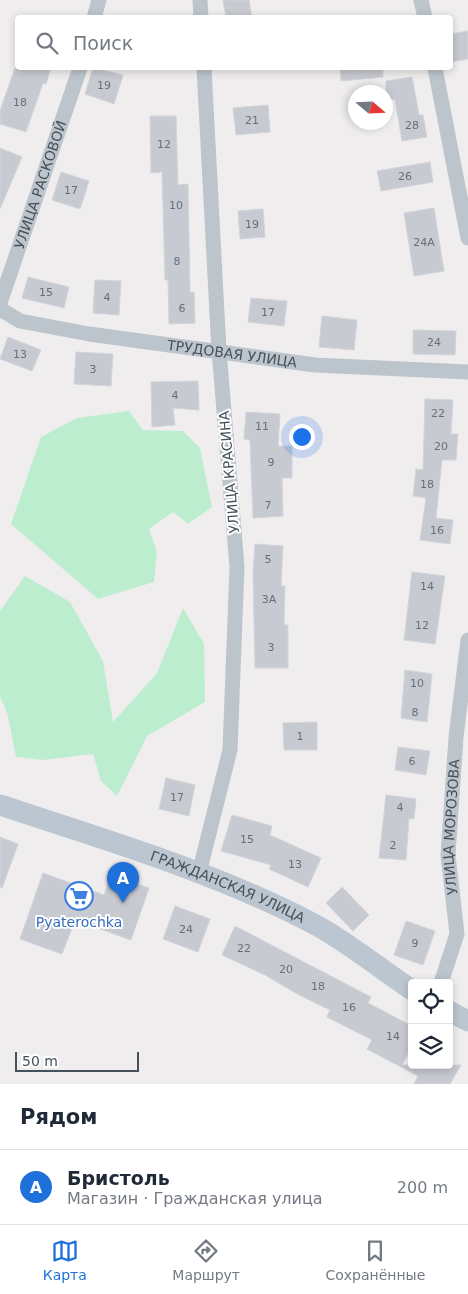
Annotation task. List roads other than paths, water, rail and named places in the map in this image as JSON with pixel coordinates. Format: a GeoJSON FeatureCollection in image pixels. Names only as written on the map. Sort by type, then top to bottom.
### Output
{"type":"FeatureCollection","features":[{"type":"Feature","properties":{"kind":"street"},"geometry":{"type":"LineString","coordinates":[[95,15],[99,0]]}},
{"type":"Feature","properties":{"kind":"street"},"geometry":{"type":"LineString","coordinates":[[200,0],[201,15]]}},
{"type":"Feature","properties":{"kind":"street"},"geometry":{"type":"LineString","coordinates":[[422,0],[424,15]]}},
{"type":"Feature","properties":{"kind":"street","name":"УЛИЦА РАСКОВОЙ"},"geometry":{"type":"LineString","coordinates":[[0,303],[79,70]]}},
{"type":"Feature","properties":{"kind":"street","name":"УЛИЦА КРАСИНА"},"geometry":{"type":"LineString","coordinates":[[199,873],[230,750],[237,567],[219,351],[204,70]]}},
{"type":"Feature","properties":{"kind":"street"},"geometry":{"type":"LineString","coordinates":[[435,70],[468,238]]}},
{"type":"Feature","properties":{"kind":"street","name":"ТРУДОВАЯ УЛИЦА"},"geometry":{"type":"LineString","coordinates":[[0,309],[20,321],[89,334],[315,364],[468,372]]}},
{"type":"Feature","properties":{"kind":"street","name":"УЛИЦА МОРОЗОВА"},"geometry":{"type":"LineString","coordinates":[[442,979],[457,934],[448,855],[456,737],[468,640]]}},
{"type":"Feature","properties":{"kind":"street","name":"ГРАЖДАНСКАЯ УЛИЦА"},"geometry":{"type":"LineString","coordinates":[[0,804],[239,888],[316,925],[408,987]]}},
{"type":"Feature","properties":{"kind":"street"},"geometry":{"type":"LineString","coordinates":[[453,1013],[468,1021]]}},
{"type":"Feature","properties":{"kind":"place","name":"Pyaterochka"},"geometry":{"type":"Point","coordinates":[79,896]}},
{"type":"Feature","properties":{"kind":"place","name":"Бристоль"},"geometry":{"type":"Point","coordinates":[123,903]}}]}
